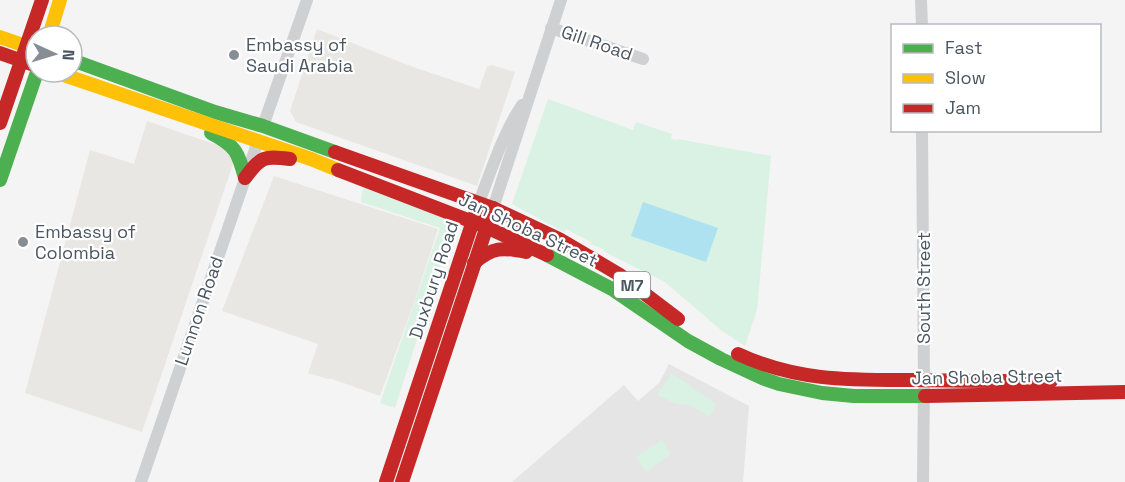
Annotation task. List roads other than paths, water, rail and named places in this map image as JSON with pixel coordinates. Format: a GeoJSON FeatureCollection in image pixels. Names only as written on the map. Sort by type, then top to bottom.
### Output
{"type":"FeatureCollection","features":[{"type":"Feature","properties":{"kind":"main road"},"geometry":{"type":"LineString","coordinates":[[36,24],[42,0]]}},
{"type":"Feature","properties":{"kind":"main road"},"geometry":{"type":"LineString","coordinates":[[52,24],[60,0]]}},
{"type":"Feature","properties":{"kind":"main road"},"geometry":{"type":"LineString","coordinates":[[0,37],[24,45]]}},
{"type":"Feature","properties":{"kind":"main road"},"geometry":{"type":"LineString","coordinates":[[0,53],[24,61]]}},
{"type":"Feature","properties":{"kind":"main road"},"geometry":{"type":"LineString","coordinates":[[0,123],[24,56]]}},
{"type":"Feature","properties":{"kind":"main road","name":"Jan Shoba Street"},"geometry":{"type":"LineString","coordinates":[[84,64],[493,208],[559,239],[604,265],[699,334],[753,362],[795,374],[845,380],[1125,381]]}},
{"type":"Feature","properties":{"kind":"main road","name":"Jan Shoba Street"},"geometry":{"type":"LineString","coordinates":[[84,82],[314,160],[486,227],[612,289],[687,341],[721,359],[762,378],[795,388],[833,395],[854,396],[1125,392]]}},
{"type":"Feature","properties":{"kind":"main road"},"geometry":{"type":"LineString","coordinates":[[0,180],[33,84]]}},
{"type":"Feature","properties":{"kind":"main road"},"geometry":{"type":"LineString","coordinates":[[215,112],[258,141]]}},
{"type":"Feature","properties":{"kind":"main road"},"geometry":{"type":"LineString","coordinates":[[190,118],[234,147],[245,178]]}},
{"type":"Feature","properties":{"kind":"main road"},"geometry":{"type":"LineString","coordinates":[[263,126],[274,140],[304,152],[314,160]]}},
{"type":"Feature","properties":{"kind":"main road"},"geometry":{"type":"LineString","coordinates":[[245,178],[252,167],[263,158],[314,160]]}},
{"type":"Feature","properties":{"kind":"main road","name":"Duxbury Road"},"geometry":{"type":"LineString","coordinates":[[387,481],[479,202]]}},
{"type":"Feature","properties":{"kind":"main road","name":"Duxbury Road"},"geometry":{"type":"LineString","coordinates":[[402,482],[493,208]]}},
{"type":"Feature","properties":{"kind":"main road"},"geometry":{"type":"LineString","coordinates":[[474,263],[486,253],[501,248],[551,257]]}},
{"type":"Feature","properties":{"kind":"street"},"geometry":{"type":"LineString","coordinates":[[263,126],[307,0]]}},
{"type":"Feature","properties":{"kind":"street","name":"Duxbury Road"},"geometry":{"type":"LineString","coordinates":[[493,208],[561,0]]}},
{"type":"Feature","properties":{"kind":"street"},"geometry":{"type":"LineString","coordinates":[[921,0],[922,24]]}},
{"type":"Feature","properties":{"kind":"street","name":"Gill Road"},"geometry":{"type":"LineString","coordinates":[[551,28],[643,59]]}},
{"type":"Feature","properties":{"kind":"street","name":"Duxbury Road"},"geometry":{"type":"LineString","coordinates":[[479,202],[511,122],[528,96]]}},
{"type":"Feature","properties":{"kind":"street","name":"South Street"},"geometry":{"type":"LineString","coordinates":[[922,132],[924,482]]}},
{"type":"Feature","properties":{"kind":"street","name":"Lunnon Road"},"geometry":{"type":"LineString","coordinates":[[141,482],[258,141]]}},
{"type":"Feature","properties":{"kind":"water"},"geometry":{"type":"Polygon","coordinates":[[[643,202],[718,228],[706,262],[631,236],[643,202]]]}},
{"type":"Feature","properties":{"kind":"place","name":"Embassy of Saudi Arabia"},"geometry":{"type":"Point","coordinates":[234,55]}},
{"type":"Feature","properties":{"kind":"place","name":"Embassy of Colombia"},"geometry":{"type":"Point","coordinates":[23,242]}}]}
